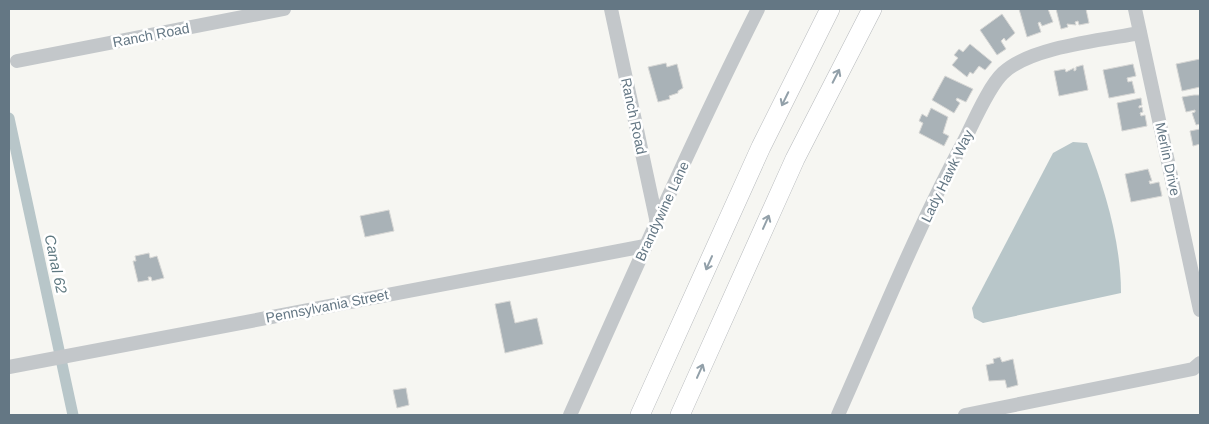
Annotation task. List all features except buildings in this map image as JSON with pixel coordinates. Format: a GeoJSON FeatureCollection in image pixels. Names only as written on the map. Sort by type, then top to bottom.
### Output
{"type":"FeatureCollection","features":[{"type":"Feature","properties":{"kind":"highway"},"geometry":{"type":"LineString","coordinates":[[640,415],[762,147],[830,9]]}},
{"type":"Feature","properties":{"kind":"highway"},"geometry":{"type":"LineString","coordinates":[[680,415],[795,159],[872,9]]}},
{"type":"Feature","properties":{"kind":"street","name":"Ranch Road"},"geometry":{"type":"LineString","coordinates":[[17,61],[284,9]]}},
{"type":"Feature","properties":{"kind":"street","name":"Ranch Road"},"geometry":{"type":"LineString","coordinates":[[610,9],[657,223]]}},
{"type":"Feature","properties":{"kind":"street","name":"Brandywine Lane"},"geometry":{"type":"LineString","coordinates":[[570,415],[726,72],[758,9]]}},
{"type":"Feature","properties":{"kind":"street","name":"Merlin Drive"},"geometry":{"type":"LineString","coordinates":[[1135,9],[1200,310]]}},
{"type":"Feature","properties":{"kind":"street","name":"Lady Hawk Way"},"geometry":{"type":"LineString","coordinates":[[839,415],[944,178],[980,108],[1003,74],[1022,60],[1042,53],[1140,33]]}},
{"type":"Feature","properties":{"kind":"street","name":"Pennsylvania Street"},"geometry":{"type":"LineString","coordinates":[[9,368],[646,246]]}},
{"type":"Feature","properties":{"kind":"street"},"geometry":{"type":"LineString","coordinates":[[965,415],[1193,369],[1200,363]]}},
{"type":"Feature","properties":{"kind":"shaded area"},"geometry":{"type":"Polygon","coordinates":[[[1073,142],[1087,143],[1100,179],[1115,236],[1121,293],[983,323],[974,318],[972,308],[1053,153],[1073,142]]]}},
{"type":"Feature","properties":{"kind":"waterway","name":"Canal 62"},"geometry":{"type":"LineString","coordinates":[[9,118],[73,415]]}}]}
